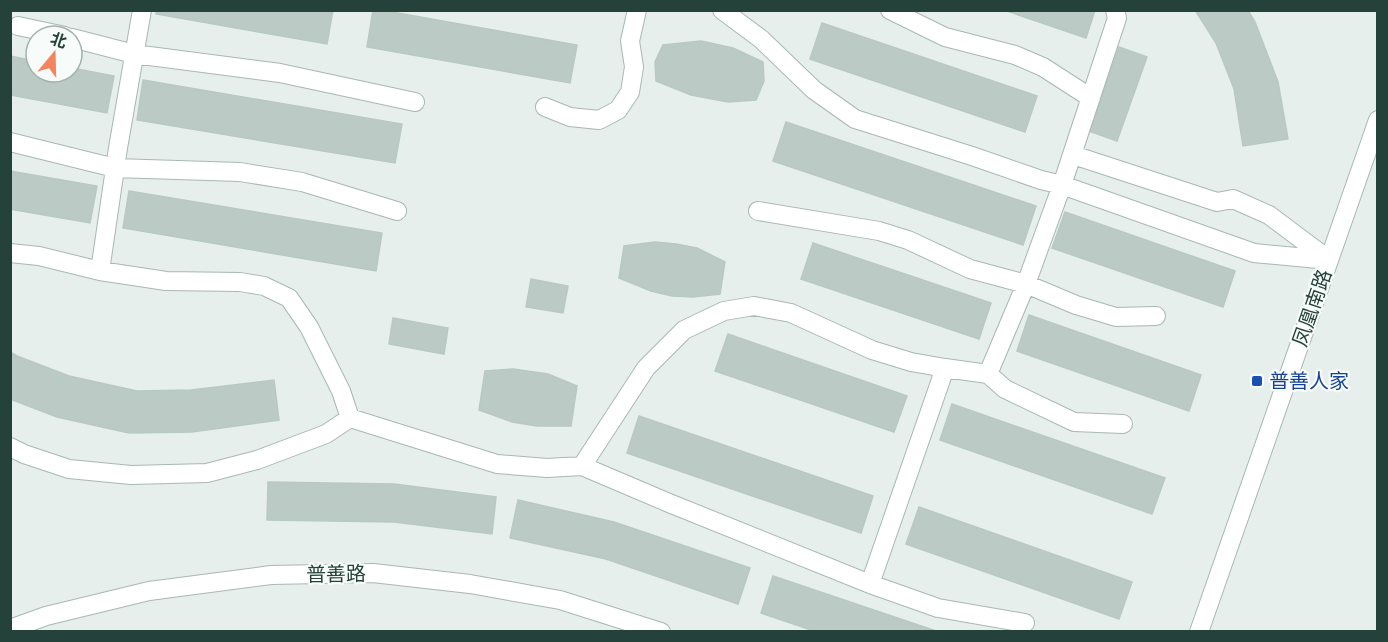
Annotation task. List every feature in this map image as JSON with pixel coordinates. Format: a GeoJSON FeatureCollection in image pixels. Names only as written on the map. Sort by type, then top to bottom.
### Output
{"type":"FeatureCollection","features":[{"type":"Feature","properties":{"kind":"street"},"geometry":{"type":"LineString","coordinates":[[100,271],[142,10]]}},
{"type":"Feature","properties":{"kind":"street"},"geometry":{"type":"LineString","coordinates":[[544,107],[570,117],[599,120],[618,110],[630,92],[634,67],[630,41],[637,10]]}},
{"type":"Feature","properties":{"kind":"street"},"geometry":{"type":"LineString","coordinates":[[722,10],[761,39],[814,90],[855,119],[1062,185],[1254,253],[1329,260]]}},
{"type":"Feature","properties":{"kind":"street"},"geometry":{"type":"LineString","coordinates":[[890,10],[945,37],[1015,55],[1043,67],[1091,98]]}},
{"type":"Feature","properties":{"kind":"street"},"geometry":{"type":"LineString","coordinates":[[988,374],[1026,284],[1073,155],[1117,18],[1115,10]]}},
{"type":"Feature","properties":{"kind":"street"},"geometry":{"type":"LineString","coordinates":[[18,26],[24,27]]}},
{"type":"Feature","properties":{"kind":"street"},"geometry":{"type":"LineString","coordinates":[[84,41],[134,54],[280,73],[415,102]]}},
{"type":"Feature","properties":{"kind":"street","name":"凤凰南路"},"geometry":{"type":"LineString","coordinates":[[1199,632],[1377,120]]}},
{"type":"Feature","properties":{"kind":"street"},"geometry":{"type":"LineString","coordinates":[[10,142],[115,168],[240,172],[302,182],[397,211]]}},
{"type":"Feature","properties":{"kind":"street"},"geometry":{"type":"LineString","coordinates":[[1073,155],[1217,202],[1233,200],[1269,215],[1329,260]]}},
{"type":"Feature","properties":{"kind":"street"},"geometry":{"type":"LineString","coordinates":[[758,211],[879,231],[908,240],[970,269],[1026,284],[1076,305],[1116,317],[1156,316]]}},
{"type":"Feature","properties":{"kind":"street"},"geometry":{"type":"LineString","coordinates":[[10,253],[39,256],[100,271],[166,281],[264,286],[289,298],[309,327],[341,391],[350,418]]}},
{"type":"Feature","properties":{"kind":"street"},"geometry":{"type":"LineString","coordinates":[[582,466],[646,368],[684,330],[724,311],[754,306],[791,313],[872,350],[912,362],[988,374],[1005,389],[1074,422],[1123,424]]}},
{"type":"Feature","properties":{"kind":"street"},"geometry":{"type":"LineString","coordinates":[[870,584],[945,368]]}},
{"type":"Feature","properties":{"kind":"street"},"geometry":{"type":"LineString","coordinates":[[10,447],[69,470],[131,475],[207,473],[257,460],[326,434],[350,418]]}},
{"type":"Feature","properties":{"kind":"street"},"geometry":{"type":"LineString","coordinates":[[350,418],[497,464],[548,468],[582,466],[870,584],[938,608],[1025,623]]}},
{"type":"Feature","properties":{"kind":"street","name":"普善路"},"geometry":{"type":"LineString","coordinates":[[10,629],[46,616],[149,591],[271,575],[373,573],[470,584],[560,600],[661,632]]}},
{"type":"Feature","properties":{"kind":"building"},"geometry":{"type":"Polygon","coordinates":[[[157,10],[333,10],[327,44],[156,14],[157,10]]]}},
{"type":"Feature","properties":{"kind":"building"},"geometry":{"type":"Polygon","coordinates":[[[373,10],[577,45],[570,83],[367,47],[373,10]]]}},
{"type":"Feature","properties":{"kind":"building"},"geometry":{"type":"Polygon","coordinates":[[[1004,10],[1095,10],[1086,38],[1004,10]]]}},
{"type":"Feature","properties":{"kind":"building"},"geometry":{"type":"Polygon","coordinates":[[[1195,10],[1248,10],[1255,22],[1278,82],[1288,139],[1243,146],[1234,89],[1216,43],[1195,10]]]}},
{"type":"Feature","properties":{"kind":"building"},"geometry":{"type":"Polygon","coordinates":[[[822,23],[1037,96],[1025,132],[810,59],[822,23]]]}},
{"type":"Feature","properties":{"kind":"building"},"geometry":{"type":"Polygon","coordinates":[[[701,41],[733,48],[763,62],[764,81],[756,100],[728,102],[691,95],[656,81],[655,62],[663,45],[701,41]]]}},
{"type":"Feature","properties":{"kind":"building"},"geometry":{"type":"Polygon","coordinates":[[[1119,47],[1147,57],[1117,141],[1089,131],[1119,47]]]}},
{"type":"Feature","properties":{"kind":"building"},"geometry":{"type":"Polygon","coordinates":[[[10,56],[24,59],[24,84],[84,84],[84,70],[114,76],[107,113],[10,95],[10,56]]]}},
{"type":"Feature","properties":{"kind":"building"},"geometry":{"type":"Polygon","coordinates":[[[143,80],[402,124],[395,163],[137,120],[143,80]]]}},
{"type":"Feature","properties":{"kind":"building"},"geometry":{"type":"Polygon","coordinates":[[[786,122],[1036,206],[1023,245],[773,161],[786,122]]]}},
{"type":"Feature","properties":{"kind":"building"},"geometry":{"type":"Polygon","coordinates":[[[10,171],[97,186],[90,223],[10,209],[10,171]]]}},
{"type":"Feature","properties":{"kind":"building"},"geometry":{"type":"Polygon","coordinates":[[[129,191],[382,233],[376,271],[123,228],[129,191]]]}},
{"type":"Feature","properties":{"kind":"building"},"geometry":{"type":"Polygon","coordinates":[[[1065,212],[1235,271],[1223,307],[1052,248],[1065,212]]]}},
{"type":"Feature","properties":{"kind":"building"},"geometry":{"type":"Polygon","coordinates":[[[655,242],[697,248],[725,262],[720,294],[693,297],[672,296],[651,291],[619,278],[624,246],[655,242]]]}},
{"type":"Feature","properties":{"kind":"building"},"geometry":{"type":"Polygon","coordinates":[[[813,243],[991,303],[979,339],[801,279],[813,243]]]}},
{"type":"Feature","properties":{"kind":"building"},"geometry":{"type":"Polygon","coordinates":[[[531,279],[568,286],[563,313],[526,307],[531,279]]]}},
{"type":"Feature","properties":{"kind":"building"},"geometry":{"type":"Polygon","coordinates":[[[1029,315],[1201,375],[1189,411],[1017,351],[1029,315]]]}},
{"type":"Feature","properties":{"kind":"building"},"geometry":{"type":"Polygon","coordinates":[[[393,318],[448,328],[444,354],[389,344],[393,318]]]}},
{"type":"Feature","properties":{"kind":"building"},"geometry":{"type":"Polygon","coordinates":[[[728,334],[907,396],[894,432],[715,371],[728,334]]]}},
{"type":"Feature","properties":{"kind":"building"},"geometry":{"type":"Polygon","coordinates":[[[10,352],[69,376],[137,391],[191,390],[274,380],[279,420],[192,432],[129,433],[57,417],[10,399],[10,352]]]}},
{"type":"Feature","properties":{"kind":"building"},"geometry":{"type":"Polygon","coordinates":[[[513,369],[548,374],[577,386],[571,426],[537,426],[512,422],[479,410],[485,371],[513,369]]]}},
{"type":"Feature","properties":{"kind":"building"},"geometry":{"type":"Polygon","coordinates":[[[952,404],[1165,478],[1152,514],[940,440],[952,404]]]}},
{"type":"Feature","properties":{"kind":"building"},"geometry":{"type":"Polygon","coordinates":[[[639,416],[873,496],[861,533],[627,453],[639,416]]]}},
{"type":"Feature","properties":{"kind":"building"},"geometry":{"type":"Polygon","coordinates":[[[268,482],[394,484],[496,497],[492,534],[394,522],[267,520],[268,482]]]}},
{"type":"Feature","properties":{"kind":"building"},"geometry":{"type":"Polygon","coordinates":[[[518,500],[614,522],[750,568],[738,604],[606,559],[510,538],[518,500]]]}},
{"type":"Feature","properties":{"kind":"building"},"geometry":{"type":"Polygon","coordinates":[[[919,507],[1132,582],[1119,619],[906,544],[919,507]]]}},
{"type":"Feature","properties":{"kind":"building"},"geometry":{"type":"Polygon","coordinates":[[[773,576],[939,632],[817,632],[761,613],[773,576]]]}},
{"type":"Feature","properties":{"kind":"place","name":"普善人家"},"geometry":{"type":"Point","coordinates":[1257,381]}}]}
